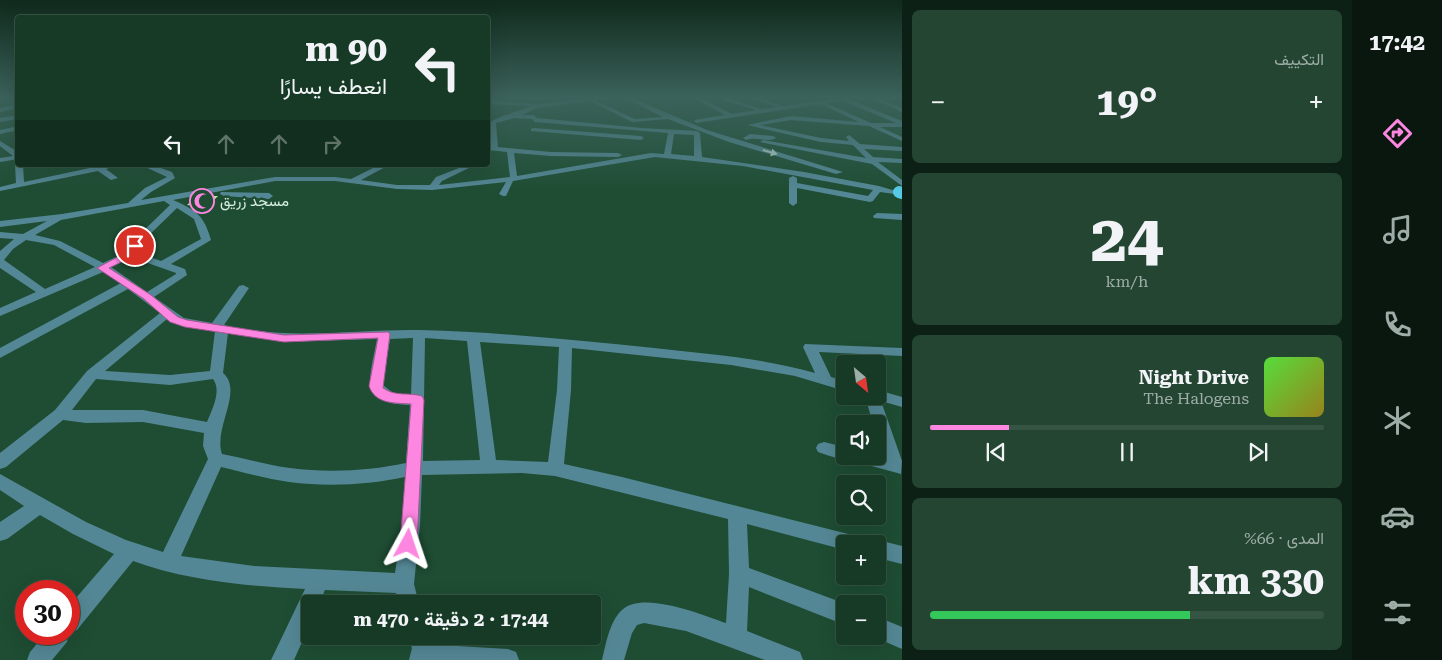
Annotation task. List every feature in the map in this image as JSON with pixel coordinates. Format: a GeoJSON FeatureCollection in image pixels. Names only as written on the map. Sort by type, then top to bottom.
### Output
{"type":"FeatureCollection","features":[{"type":"Feature","properties":{"kind":"street"},"geometry":{"type":"LineString","coordinates":[[0,132],[14,129]]}},
{"type":"Feature","properties":{"kind":"street"},"geometry":{"type":"LineString","coordinates":[[493,129],[491,148],[510,150],[533,142],[641,138]]}},
{"type":"Feature","properties":{"kind":"street"},"geometry":{"type":"LineString","coordinates":[[533,142],[534,129]]}},
{"type":"Feature","properties":{"kind":"street"},"geometry":{"type":"LineString","coordinates":[[653,155],[641,138],[639,129],[709,134],[746,142],[872,160],[902,161]]}},
{"type":"Feature","properties":{"kind":"street"},"geometry":{"type":"LineString","coordinates":[[695,129],[709,134]]}},
{"type":"Feature","properties":{"kind":"street"},"geometry":{"type":"LineString","coordinates":[[715,129],[746,142],[879,188],[898,188]]}},
{"type":"Feature","properties":{"kind":"street"},"geometry":{"type":"LineString","coordinates":[[761,129],[781,135],[786,139],[791,148]]}},
{"type":"Feature","properties":{"kind":"street"},"geometry":{"type":"LineString","coordinates":[[792,129],[796,137]]}},
{"type":"Feature","properties":{"kind":"street"},"geometry":{"type":"LineString","coordinates":[[841,129],[887,174],[898,188]]}},
{"type":"Feature","properties":{"kind":"street"},"geometry":{"type":"LineString","coordinates":[[882,129],[902,139]]}},
{"type":"Feature","properties":{"kind":"street"},"geometry":{"type":"LineString","coordinates":[[765,130],[796,137],[902,149]]}},
{"type":"Feature","properties":{"kind":"street"},"geometry":{"type":"LineString","coordinates":[[667,156],[671,132]]}},
{"type":"Feature","properties":{"kind":"street"},"geometry":{"type":"LineString","coordinates":[[697,133],[698,158]]}},
{"type":"Feature","properties":{"kind":"street"},"geometry":{"type":"LineString","coordinates":[[743,164],[746,142],[750,136],[786,139],[796,137]]}},
{"type":"Feature","properties":{"kind":"street"},"geometry":{"type":"LineString","coordinates":[[533,142],[551,154],[653,155],[698,158],[848,177],[898,188]]}},
{"type":"Feature","properties":{"kind":"street"},"geometry":{"type":"LineString","coordinates":[[0,143],[15,154]]}},
{"type":"Feature","properties":{"kind":"street"},"geometry":{"type":"LineString","coordinates":[[0,151],[10,150]]}},
{"type":"Feature","properties":{"kind":"street"},"geometry":{"type":"LineString","coordinates":[[503,194],[512,179],[510,150]]}},
{"type":"Feature","properties":{"kind":"street"},"geometry":{"type":"LineString","coordinates":[[551,154],[549,161],[554,171]]}},
{"type":"Feature","properties":{"kind":"street"},"geometry":{"type":"LineString","coordinates":[[0,224],[172,202],[211,192],[282,179],[310,178],[397,187],[432,188],[474,185],[653,155]]}},
{"type":"Feature","properties":{"kind":"street"},"geometry":{"type":"LineString","coordinates":[[0,160],[15,158]]}},
{"type":"Feature","properties":{"kind":"street"},"geometry":{"type":"LineString","coordinates":[[19,167],[20,185]]}},
{"type":"Feature","properties":{"kind":"street"},"geometry":{"type":"LineString","coordinates":[[65,167],[69,176]]}},
{"type":"Feature","properties":{"kind":"street"},"geometry":{"type":"LineString","coordinates":[[0,189],[108,167]]}},
{"type":"Feature","properties":{"kind":"street"},"geometry":{"type":"LineString","coordinates":[[129,206],[148,190],[171,178],[169,174],[150,167]]}},
{"type":"Feature","properties":{"kind":"street"},"geometry":{"type":"LineString","coordinates":[[353,181],[381,167]]}},
{"type":"Feature","properties":{"kind":"street"},"geometry":{"type":"LineString","coordinates":[[432,188],[439,179],[465,168],[463,167]]}},
{"type":"Feature","properties":{"kind":"street"},"geometry":{"type":"LineString","coordinates":[[100,169],[114,178]]}},
{"type":"Feature","properties":{"kind":"street"},"geometry":{"type":"LineString","coordinates":[[792,171],[793,203]]}},
{"type":"Feature","properties":{"kind":"street"},"geometry":{"type":"LineString","coordinates":[[793,185],[870,199],[879,188]]}},
{"type":"Feature","properties":{"kind":"street"},"geometry":{"type":"LineString","coordinates":[[211,192],[270,196]]}},
{"type":"Feature","properties":{"kind":"street"},"geometry":{"type":"LineString","coordinates":[[0,312],[128,255],[172,202]]}},
{"type":"Feature","properties":{"kind":"street"},"geometry":{"type":"LineString","coordinates":[[163,264],[206,240],[202,222],[196,214],[172,202]]}},
{"type":"Feature","properties":{"kind":"street"},"geometry":{"type":"LineString","coordinates":[[877,216],[902,217]]}},
{"type":"Feature","properties":{"kind":"street"},"geometry":{"type":"LineString","coordinates":[[44,293],[1,264],[0,260],[4,250],[11,244],[62,217]]}},
{"type":"Feature","properties":{"kind":"street"},"geometry":{"type":"LineString","coordinates":[[0,236],[27,236],[58,243],[128,284],[147,297],[166,314],[185,323],[284,338],[419,334],[566,343],[731,361],[796,372],[836,384]]}},
{"type":"Feature","properties":{"kind":"street"},"geometry":{"type":"LineString","coordinates":[[128,255],[163,264],[180,271],[182,275],[147,297]]}},
{"type":"Feature","properties":{"kind":"street"},"geometry":{"type":"LineString","coordinates":[[0,354],[128,284]]}},
{"type":"Feature","properties":{"kind":"street"},"geometry":{"type":"LineString","coordinates":[[216,374],[219,328],[243,288]]}},
{"type":"Feature","properties":{"kind":"street"},"geometry":{"type":"LineString","coordinates":[[0,462],[60,414],[92,374],[166,314]]}},
{"type":"Feature","properties":{"kind":"street"},"geometry":{"type":"LineString","coordinates":[[384,334],[376,386],[378,391],[386,397],[393,399],[418,400]]}},
{"type":"Feature","properties":{"kind":"street"},"geometry":{"type":"LineString","coordinates":[[407,595],[404,584],[410,525],[418,400],[419,334]]}},
{"type":"Feature","properties":{"kind":"street"},"geometry":{"type":"LineString","coordinates":[[473,337],[489,466]]}},
{"type":"Feature","properties":{"kind":"street"},"geometry":{"type":"LineString","coordinates":[[555,469],[564,390],[566,343]]}},
{"type":"Feature","properties":{"kind":"street"},"geometry":{"type":"LineString","coordinates":[[826,381],[810,347],[902,352]]}},
{"type":"Feature","properties":{"kind":"street"},"geometry":{"type":"LineString","coordinates":[[92,374],[173,380],[216,374],[221,376],[225,385],[212,429],[212,450],[216,459],[168,562]]}},
{"type":"Feature","properties":{"kind":"street"},"geometry":{"type":"LineString","coordinates":[[886,397],[902,402]]}},
{"type":"Feature","properties":{"kind":"street"},"geometry":{"type":"LineString","coordinates":[[875,405],[898,467]]}},
{"type":"Feature","properties":{"kind":"street"},"geometry":{"type":"LineString","coordinates":[[60,414],[86,417],[143,416],[212,429]]}},
{"type":"Feature","properties":{"kind":"street"},"geometry":{"type":"LineString","coordinates":[[824,448],[836,451]]}},
{"type":"Feature","properties":{"kind":"street"},"geometry":{"type":"LineString","coordinates":[[216,459],[289,475],[316,477],[352,477],[390,473],[413,468],[489,466],[555,469],[593,476],[836,539]]}},
{"type":"Feature","properties":{"kind":"street"},"geometry":{"type":"LineString","coordinates":[[0,480],[38,506],[75,526],[130,550],[168,562],[241,575],[404,584]]}},
{"type":"Feature","properties":{"kind":"street"},"geometry":{"type":"LineString","coordinates":[[0,533],[38,506]]}},
{"type":"Feature","properties":{"kind":"street"},"geometry":{"type":"LineString","coordinates":[[736,637],[739,574],[737,514]]}},
{"type":"Feature","properties":{"kind":"street"},"geometry":{"type":"LineString","coordinates":[[80,609],[130,550]]}},
{"type":"Feature","properties":{"kind":"street"},"geometry":{"type":"LineString","coordinates":[[886,551],[902,555]]}},
{"type":"Feature","properties":{"kind":"street"},"geometry":{"type":"LineString","coordinates":[[739,574],[836,611]]}},
{"type":"Feature","properties":{"kind":"street"},"geometry":{"type":"LineString","coordinates":[[282,660],[320,579]]}},
{"type":"Feature","properties":{"kind":"street"},"geometry":{"type":"LineString","coordinates":[[614,660],[626,623],[632,615],[643,612],[657,613],[736,637],[792,660]]}},
{"type":"Feature","properties":{"kind":"street"},"geometry":{"type":"LineString","coordinates":[[886,631],[902,638]]}},
{"type":"Feature","properties":{"kind":"street"},"geometry":{"type":"LineString","coordinates":[[38,660],[50,645]]}},
{"type":"Feature","properties":{"kind":"street"},"geometry":{"type":"LineString","coordinates":[[420,648],[434,655],[453,658],[508,660]]}},
{"type":"Feature","properties":{"kind":"building","name":"مسجد زريق"},"geometry":{"type":"Polygon","coordinates":[[[218,196],[207,207],[187,205],[195,198],[218,196]]]}},
{"type":"Feature","properties":{"kind":"place","name":"مسجد زريق"},"geometry":{"type":"Point","coordinates":[202,201]}},
{"type":"Feature","properties":{"kind":"route"},"geometry":{"type":"LineString","coordinates":[[135,246],[128,255],[102,268],[147,297],[166,314],[185,323],[284,338],[305,339],[384,334],[376,386],[378,391],[382,395],[393,399],[418,400],[408,544]]}}]}
